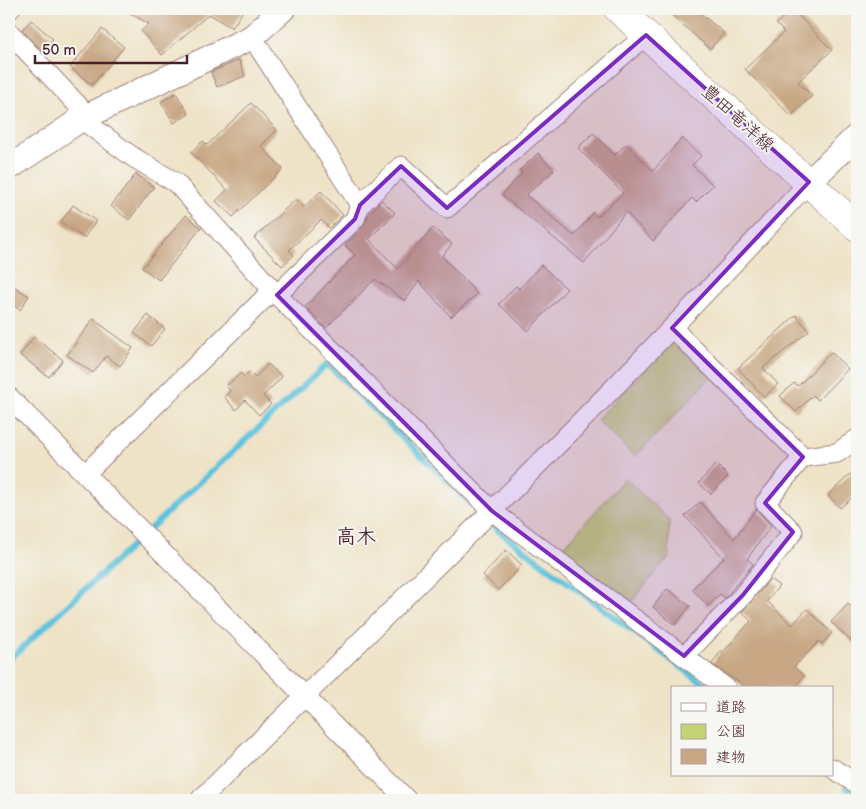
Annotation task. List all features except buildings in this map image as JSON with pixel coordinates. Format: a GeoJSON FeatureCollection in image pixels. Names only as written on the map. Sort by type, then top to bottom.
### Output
{"type":"FeatureCollection","features":[{"type":"Feature","properties":{"kind":"main road","name":"豊田竜洋線"},"geometry":{"type":"LineString","coordinates":[[634,18],[857,227]]}},
{"type":"Feature","properties":{"kind":"street"},"geometry":{"type":"LineString","coordinates":[[9,168],[85,117],[252,37],[283,9]]}},
{"type":"Feature","properties":{"kind":"street"},"geometry":{"type":"LineString","coordinates":[[85,474],[275,292],[356,219],[360,205],[400,166],[446,208],[634,18]]}},
{"type":"Feature","properties":{"kind":"street"},"geometry":{"type":"LineString","coordinates":[[9,32],[85,117],[133,157],[176,183],[275,292],[492,511],[723,686]]}},
{"type":"Feature","properties":{"kind":"street"},"geometry":{"type":"LineString","coordinates":[[252,37],[360,205]]}},
{"type":"Feature","properties":{"kind":"street"},"geometry":{"type":"LineString","coordinates":[[200,800],[492,511],[712,288],[809,182],[857,136]]}},
{"type":"Feature","properties":{"kind":"street"},"geometry":{"type":"LineString","coordinates":[[672,328],[803,457]]}},
{"type":"Feature","properties":{"kind":"street"},"geometry":{"type":"LineString","coordinates":[[9,397],[407,800]]}},
{"type":"Feature","properties":{"kind":"street"},"geometry":{"type":"LineString","coordinates":[[684,656],[743,595],[793,532],[765,502],[803,457],[837,453],[857,439]]}},
{"type":"Feature","properties":{"kind":"street"},"geometry":{"type":"LineString","coordinates":[[834,769],[857,784]]}},
{"type":"Feature","properties":{"kind":"highlighted area"},"geometry":{"type":"Polygon","coordinates":[[[646,35],[809,182],[672,328],[803,457],[765,503],[793,532],[743,595],[684,656],[492,511],[277,295],[355,219],[360,205],[401,166],[447,208],[646,35]]]}},
{"type":"Feature","properties":{"kind":"green space"},"geometry":{"type":"Polygon","coordinates":[[[678,334],[716,372],[635,457],[597,420],[678,334]]]}},
{"type":"Feature","properties":{"kind":"green space"},"geometry":{"type":"Polygon","coordinates":[[[625,478],[669,520],[669,557],[631,602],[561,550],[625,478]]]}},
{"type":"Feature","properties":{"kind":"waterway"},"geometry":{"type":"LineString","coordinates":[[9,660],[327,364],[499,531],[706,686]]}},
{"type":"Feature","properties":{"kind":"waterway"},"geometry":{"type":"LineString","coordinates":[[846,788],[857,795]]}},
{"type":"Feature","properties":{"kind":"district","name":"高木"},"geometry":{"type":"Point","coordinates":[356,536]}}]}
